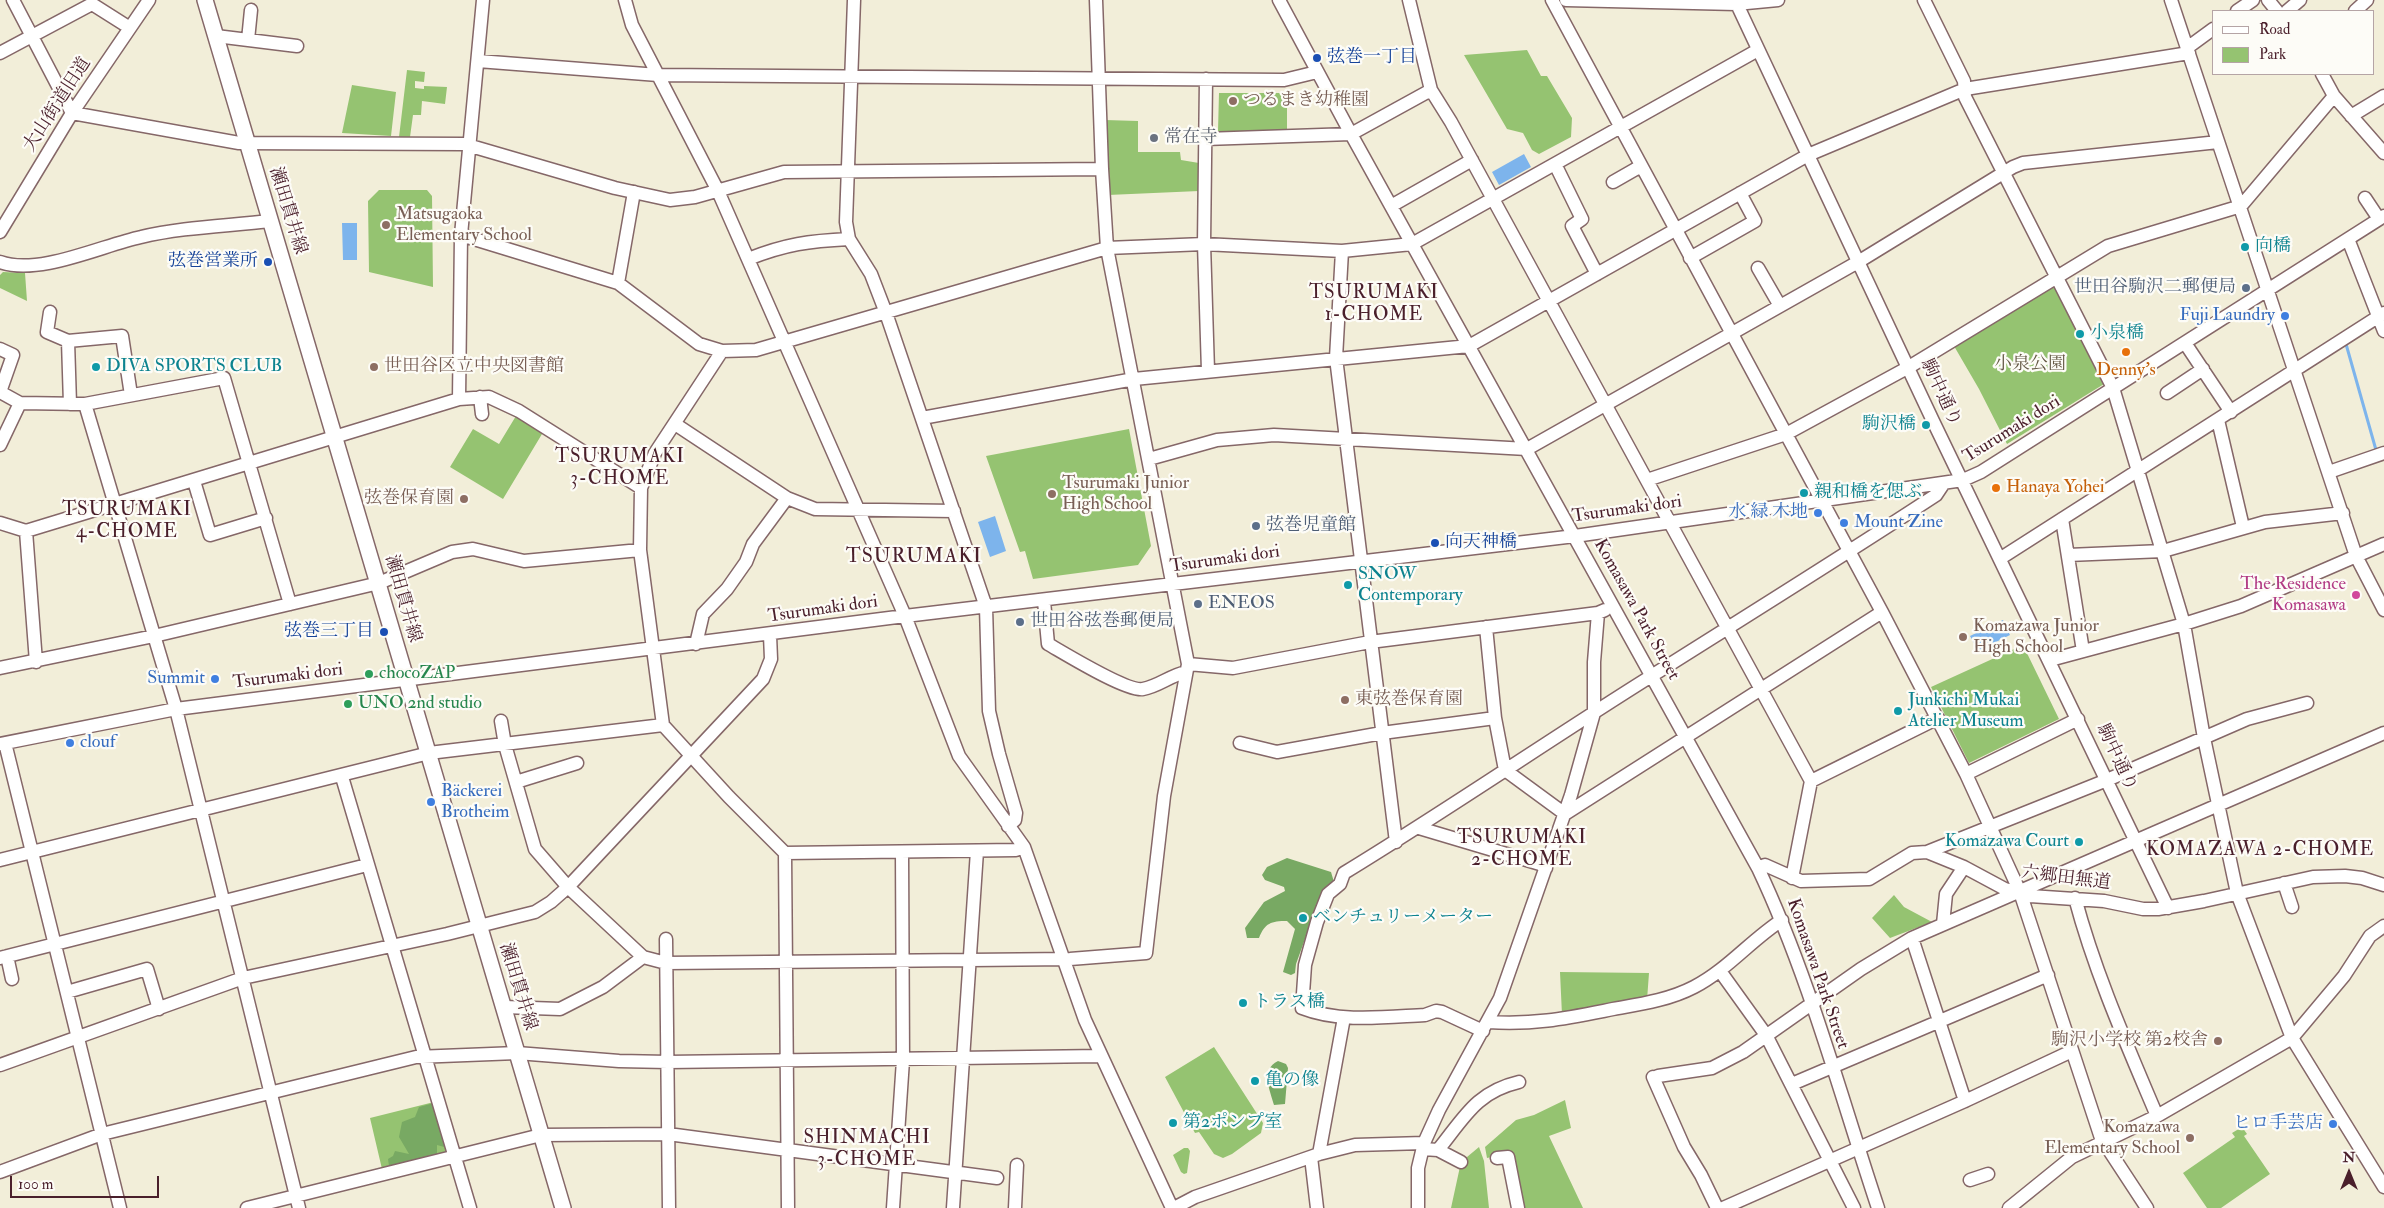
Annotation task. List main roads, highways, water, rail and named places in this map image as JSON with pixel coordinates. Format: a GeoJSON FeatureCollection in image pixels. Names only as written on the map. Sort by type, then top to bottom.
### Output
{"type":"FeatureCollection","features":[{"type":"Feature","properties":{"kind":"main road","name":"瀬田貫井線"},"geometry":{"type":"LineString","coordinates":[[206,0],[563,1208]]}},
{"type":"Feature","properties":{"kind":"water"},"geometry":{"type":"Polygon","coordinates":[[[1524,154],[1531,167],[1499,185],[1492,172],[1524,154]]]}},
{"type":"Feature","properties":{"kind":"water"},"geometry":{"type":"Polygon","coordinates":[[[342,223],[357,223],[357,260],[343,260],[342,223]]]}},
{"type":"Feature","properties":{"kind":"water"},"geometry":{"type":"Polygon","coordinates":[[[995,516],[1006,551],[990,557],[978,522],[995,516]]]}},
{"type":"Feature","properties":{"kind":"water"},"geometry":{"type":"Polygon","coordinates":[[[2003,620],[2010,635],[1978,651],[1970,636],[2003,620]]]}},
{"type":"Feature","properties":{"kind":"waterway"},"geometry":{"type":"LineString","coordinates":[[2346,344],[2376,450]]}},
{"type":"Feature","properties":{"kind":"place","name":"弦巻一丁目"},"geometry":{"type":"Point","coordinates":[1317,58]}},
{"type":"Feature","properties":{"kind":"place","name":"つるまき幼稚園"},"geometry":{"type":"Point","coordinates":[1233,101]}},
{"type":"Feature","properties":{"kind":"place","name":"常在寺"},"geometry":{"type":"Point","coordinates":[1154,138]}},
{"type":"Feature","properties":{"kind":"place","name":"Matsugaoka Elementary School"},"geometry":{"type":"Point","coordinates":[386,225]}},
{"type":"Feature","properties":{"kind":"place","name":"向橋"},"geometry":{"type":"Point","coordinates":[2245,247]}},
{"type":"Feature","properties":{"kind":"place","name":"弦巻営業所"},"geometry":{"type":"Point","coordinates":[268,262]}},
{"type":"Feature","properties":{"kind":"place","name":"世田谷駒沢二郵便局"},"geometry":{"type":"Point","coordinates":[2246,288]}},
{"type":"Feature","properties":{"kind":"place","name":"Fuji Laundry"},"geometry":{"type":"Point","coordinates":[2285,316]}},
{"type":"Feature","properties":{"kind":"place","name":"小泉橋"},"geometry":{"type":"Point","coordinates":[2080,334]}},
{"type":"Feature","properties":{"kind":"place","name":"Denny's"},"geometry":{"type":"Point","coordinates":[2126,352]}},
{"type":"Feature","properties":{"kind":"place","name":"DIVA SPORTS CLUB"},"geometry":{"type":"Point","coordinates":[96,367]}},
{"type":"Feature","properties":{"kind":"place","name":"世田谷区立中央図書館"},"geometry":{"type":"Point","coordinates":[374,367]}},
{"type":"Feature","properties":{"kind":"place","name":"駒沢橋"},"geometry":{"type":"Point","coordinates":[1926,425]}},
{"type":"Feature","properties":{"kind":"place","name":"Hanaya Yohei"},"geometry":{"type":"Point","coordinates":[1996,488]}},
{"type":"Feature","properties":{"kind":"place","name":"親和橋を偲ぶ"},"geometry":{"type":"Point","coordinates":[1804,493]}},
{"type":"Feature","properties":{"kind":"place","name":"Tsurumaki Junior High School"},"geometry":{"type":"Point","coordinates":[1052,494]}},
{"type":"Feature","properties":{"kind":"place","name":"弦巻保育園"},"geometry":{"type":"Point","coordinates":[464,499]}},
{"type":"Feature","properties":{"kind":"place","name":"水 緑 木地"},"geometry":{"type":"Point","coordinates":[1818,513]}},
{"type":"Feature","properties":{"kind":"place","name":"Mount Zine"},"geometry":{"type":"Point","coordinates":[1844,523]}},
{"type":"Feature","properties":{"kind":"place","name":"弦巻児童館"},"geometry":{"type":"Point","coordinates":[1256,526]}},
{"type":"Feature","properties":{"kind":"place","name":"向天神橋"},"geometry":{"type":"Point","coordinates":[1435,543]}},
{"type":"Feature","properties":{"kind":"place","name":"SNOW Contemporary"},"geometry":{"type":"Point","coordinates":[1348,585]}},
{"type":"Feature","properties":{"kind":"place","name":"The Residence Komasawa"},"geometry":{"type":"Point","coordinates":[2356,595]}},
{"type":"Feature","properties":{"kind":"place","name":"ENEOS"},"geometry":{"type":"Point","coordinates":[1198,604]}},
{"type":"Feature","properties":{"kind":"place","name":"世田谷弦巻郵便局"},"geometry":{"type":"Point","coordinates":[1020,622]}},
{"type":"Feature","properties":{"kind":"place","name":"弦巻三丁目"},"geometry":{"type":"Point","coordinates":[384,632]}},
{"type":"Feature","properties":{"kind":"place","name":"Komazawa Junior High School"},"geometry":{"type":"Point","coordinates":[1963,637]}},
{"type":"Feature","properties":{"kind":"place","name":"chocoZAP"},"geometry":{"type":"Point","coordinates":[369,674]}},
{"type":"Feature","properties":{"kind":"place","name":"Summit"},"geometry":{"type":"Point","coordinates":[215,679]}},
{"type":"Feature","properties":{"kind":"place","name":"東弦巻保育園"},"geometry":{"type":"Point","coordinates":[1345,700]}},
{"type":"Feature","properties":{"kind":"place","name":"UNO 2nd studio"},"geometry":{"type":"Point","coordinates":[348,704]}},
{"type":"Feature","properties":{"kind":"place","name":"Junkichi Mukai Atelier Museum"},"geometry":{"type":"Point","coordinates":[1898,711]}},
{"type":"Feature","properties":{"kind":"place","name":"clouf"},"geometry":{"type":"Point","coordinates":[70,743]}},
{"type":"Feature","properties":{"kind":"place","name":"Bäckerei Brotheim"},"geometry":{"type":"Point","coordinates":[431,802]}},
{"type":"Feature","properties":{"kind":"place","name":"Komazawa Court"},"geometry":{"type":"Point","coordinates":[2079,842]}},
{"type":"Feature","properties":{"kind":"place","name":"ベンチュリーメーター"},"geometry":{"type":"Point","coordinates":[1303,918]}},
{"type":"Feature","properties":{"kind":"place","name":"トラス橋"},"geometry":{"type":"Point","coordinates":[1243,1003]}},
{"type":"Feature","properties":{"kind":"place","name":"駒沢小学校 第2校舎"},"geometry":{"type":"Point","coordinates":[2218,1041]}},
{"type":"Feature","properties":{"kind":"place","name":"亀の像"},"geometry":{"type":"Point","coordinates":[1255,1081]}},
{"type":"Feature","properties":{"kind":"place","name":"第2ポンプ室"},"geometry":{"type":"Point","coordinates":[1173,1123]}},
{"type":"Feature","properties":{"kind":"place","name":"ヒロ手芸店"},"geometry":{"type":"Point","coordinates":[2333,1124]}},
{"type":"Feature","properties":{"kind":"place","name":"Komazawa Elementary School"},"geometry":{"type":"Point","coordinates":[2190,1138]}},
{"type":"Feature","properties":{"kind":"district","name":"TSURUMAKI 1-CHOME"},"geometry":{"type":"Point","coordinates":[1374,305]}},
{"type":"Feature","properties":{"kind":"district","name":"TSURUMAKI 3-CHOME"},"geometry":{"type":"Point","coordinates":[620,469]}},
{"type":"Feature","properties":{"kind":"district","name":"TSURUMAKI 4-CHOME"},"geometry":{"type":"Point","coordinates":[127,522]}},
{"type":"Feature","properties":{"kind":"district","name":"TSURUMAKI"},"geometry":{"type":"Point","coordinates":[914,558]}},
{"type":"Feature","properties":{"kind":"district","name":"TSURUMAKI 2-CHOME"},"geometry":{"type":"Point","coordinates":[1522,850]}},
{"type":"Feature","properties":{"kind":"district","name":"KOMAZAWA 2-CHOME"},"geometry":{"type":"Point","coordinates":[2260,851]}},
{"type":"Feature","properties":{"kind":"district","name":"SHINMACHI 3-CHOME"},"geometry":{"type":"Point","coordinates":[867,1150]}},
{"type":"Feature","properties":{"kind":"park label","name":"小泉公園"},"geometry":{"type":"Point","coordinates":[2030,365]}}]}
